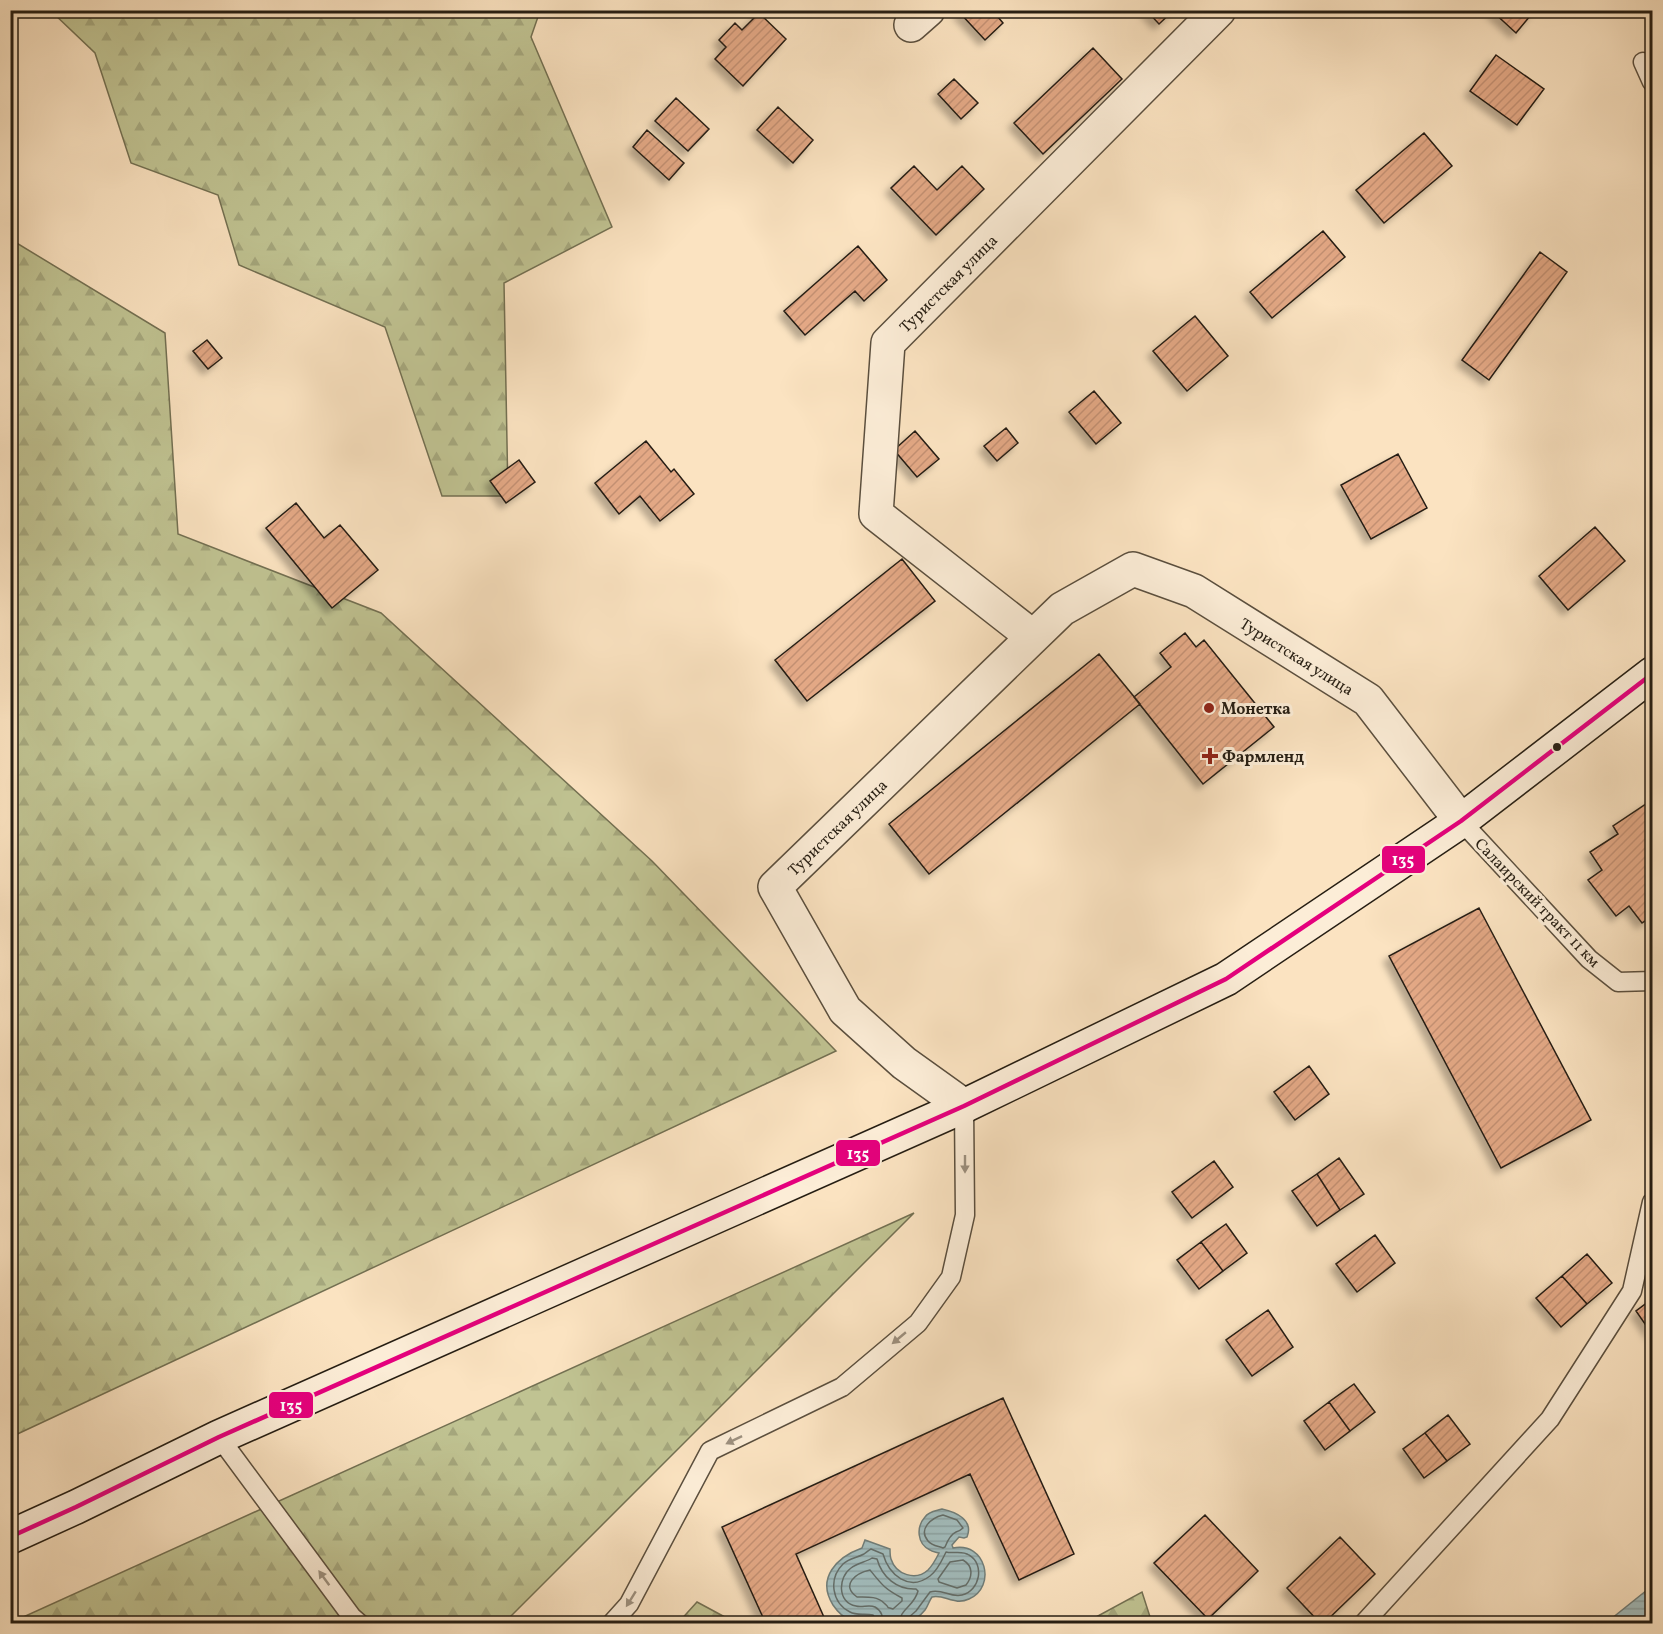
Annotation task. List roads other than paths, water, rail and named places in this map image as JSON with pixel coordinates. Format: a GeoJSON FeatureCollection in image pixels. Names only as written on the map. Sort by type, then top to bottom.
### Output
{"type":"FeatureCollection","features":[{"type":"Feature","properties":{"kind":"street","name":"Туристская улица"},"geometry":{"type":"LineString","coordinates":[[1034,637],[876,514],[888,343],[1219,10]]}},
{"type":"Feature","properties":{"kind":"street","name":"Туристская улица"},"geometry":{"type":"LineString","coordinates":[[964,1106],[904,1063],[845,1010],[775,887],[1062,609],[1133,569],[1194,591],[1368,700],[1461,821]]}},
{"type":"Feature","properties":{"kind":"street"},"geometry":{"type":"LineString","coordinates":[[10,1537],[219,1437],[964,1106],[1226,979],[1461,821],[1653,674]]}},
{"type":"Feature","properties":{"kind":"lane"},"geometry":{"type":"LineString","coordinates":[[1643,62],[1653,82]]}},
{"type":"Feature","properties":{"kind":"lane","name":"Салаирский тракт 11 км"},"geometry":{"type":"LineString","coordinates":[[1461,821],[1588,959],[1618,982],[1653,981]]}},
{"type":"Feature","properties":{"kind":"lane"},"geometry":{"type":"LineString","coordinates":[[611,1623],[629,1604],[710,1451],[842,1387],[918,1323],[951,1277],[965,1215],[964,1106]]}},
{"type":"Feature","properties":{"kind":"lane"},"geometry":{"type":"LineString","coordinates":[[1363,1623],[1550,1419],[1632,1291],[1653,1202]]}},
{"type":"Feature","properties":{"kind":"lane"},"geometry":{"type":"LineString","coordinates":[[219,1437],[352,1617],[360,1623]]}},
{"type":"Feature","properties":{"kind":"water"},"geometry":{"type":"Polygon","coordinates":[[[942,1509],[953,1512],[966,1521],[969,1531],[967,1537],[959,1537],[952,1545],[953,1548],[973,1551],[980,1558],[985,1576],[978,1593],[964,1601],[932,1597],[921,1615],[905,1623],[893,1624],[881,1621],[870,1623],[870,1619],[848,1619],[833,1605],[827,1586],[828,1577],[837,1563],[862,1548],[865,1540],[890,1549],[891,1558],[897,1569],[907,1575],[918,1575],[928,1570],[939,1553],[931,1551],[920,1540],[920,1526],[928,1514],[942,1509]]]}},
{"type":"Feature","properties":{"kind":"water"},"geometry":{"type":"Polygon","coordinates":[[[1652,1586],[1652,1623],[1606,1623],[1652,1586]]]}},
{"type":"Feature","properties":{"kind":"place","name":"Монетка"},"geometry":{"type":"Point","coordinates":[1209,708]}},
{"type":"Feature","properties":{"kind":"place","name":"Фармленд"},"geometry":{"type":"Point","coordinates":[1210,756]}}]}
